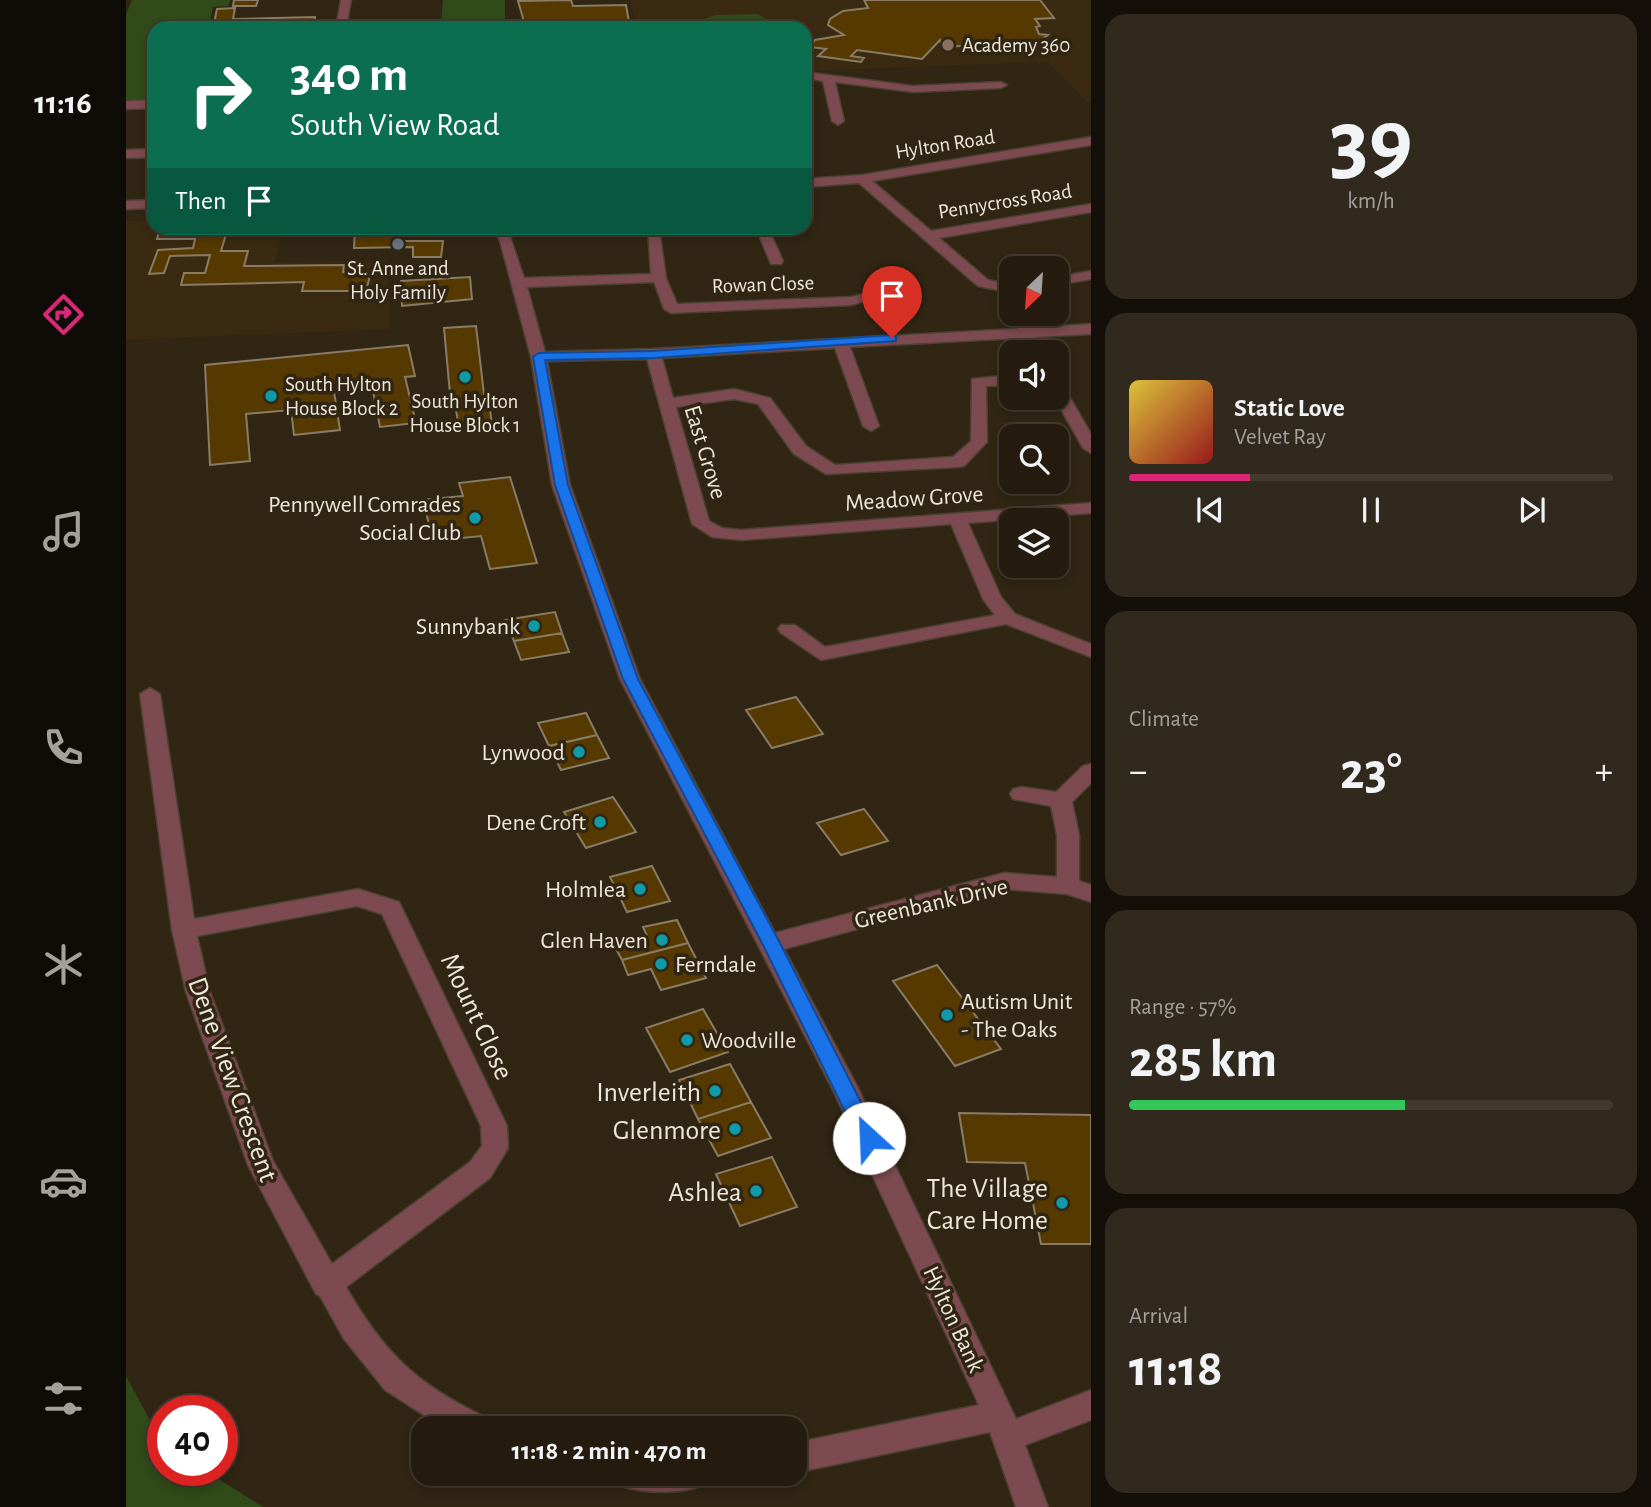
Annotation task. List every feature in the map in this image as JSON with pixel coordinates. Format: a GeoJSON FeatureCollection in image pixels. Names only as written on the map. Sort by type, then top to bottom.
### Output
{"type":"FeatureCollection","features":[{"type":"Feature","properties":{"kind":"street"},"geometry":{"type":"LineString","coordinates":[[342,21],[346,0]]}},
{"type":"Feature","properties":{"kind":"street"},"geometry":{"type":"LineString","coordinates":[[812,76],[913,89],[1001,85]]}},
{"type":"Feature","properties":{"kind":"street"},"geometry":{"type":"LineString","coordinates":[[828,77],[838,121]]}},
{"type":"Feature","properties":{"kind":"street"},"geometry":{"type":"LineString","coordinates":[[951,87],[962,104]]}},
{"type":"Feature","properties":{"kind":"street"},"geometry":{"type":"LineString","coordinates":[[126,105],[147,104]]}},
{"type":"Feature","properties":{"kind":"street","name":"Hylton Road"},"geometry":{"type":"LineString","coordinates":[[812,182],[862,178],[1091,141]]}},
{"type":"Feature","properties":{"kind":"street"},"geometry":{"type":"LineString","coordinates":[[126,154],[147,153]]}},
{"type":"Feature","properties":{"kind":"street"},"geometry":{"type":"LineString","coordinates":[[862,178],[983,283],[999,286]]}},
{"type":"Feature","properties":{"kind":"street"},"geometry":{"type":"LineString","coordinates":[[126,205],[147,204]]}},
{"type":"Feature","properties":{"kind":"street","name":"Pennycross Road"},"geometry":{"type":"LineString","coordinates":[[926,236],[1091,208]]}},
{"type":"Feature","properties":{"kind":"street","name":"Hylton Bank"},"geometry":{"type":"LineString","coordinates":[[507,235],[539,357],[561,485],[630,679],[845,1088],[1003,1426],[1032,1507]]}},
{"type":"Feature","properties":{"kind":"street","name":"Rowan Close"},"geometry":{"type":"LineString","coordinates":[[653,235],[659,278],[671,309],[851,301],[888,292]]}},
{"type":"Feature","properties":{"kind":"street","name":"Rowan Close"},"geometry":{"type":"LineString","coordinates":[[765,235],[776,261]]}},
{"type":"Feature","properties":{"kind":"street"},"geometry":{"type":"LineString","coordinates":[[1069,279],[1091,275]]}},
{"type":"Feature","properties":{"kind":"street"},"geometry":{"type":"LineString","coordinates":[[518,283],[659,278]]}},
{"type":"Feature","properties":{"kind":"street"},"geometry":{"type":"LineString","coordinates":[[539,357],[653,355],[1023,330],[1091,329]]}},
{"type":"Feature","properties":{"kind":"street"},"geometry":{"type":"LineString","coordinates":[[1023,330],[1029,340]]}},
{"type":"Feature","properties":{"kind":"street"},"geometry":{"type":"LineString","coordinates":[[840,341],[871,426]]}},
{"type":"Feature","properties":{"kind":"street","name":"East Grove"},"geometry":{"type":"LineString","coordinates":[[653,355],[701,524],[718,533],[741,535]]}},
{"type":"Feature","properties":{"kind":"street"},"geometry":{"type":"LineString","coordinates":[[666,404],[734,394],[764,401],[800,450],[832,470],[958,462],[979,442],[978,382],[999,381]]}},
{"type":"Feature","properties":{"kind":"street"},"geometry":{"type":"LineString","coordinates":[[1069,410],[1091,448]]}},
{"type":"Feature","properties":{"kind":"street","name":"Meadow Grove"},"geometry":{"type":"LineString","coordinates":[[741,535],[1091,508]]}},
{"type":"Feature","properties":{"kind":"street"},"geometry":{"type":"LineString","coordinates":[[958,520],[992,599],[1008,618],[1091,651]]}},
{"type":"Feature","properties":{"kind":"street"},"geometry":{"type":"LineString","coordinates":[[788,629],[821,653],[1008,618]]}},
{"type":"Feature","properties":{"kind":"street","name":"Dene View Crescent"},"geometry":{"type":"LineString","coordinates":[[150,694],[184,930],[198,992],[261,1165],[326,1285],[354,1329],[396,1380],[451,1416]]}},
{"type":"Feature","properties":{"kind":"street"},"geometry":{"type":"LineString","coordinates":[[1061,800],[1091,771]]}},
{"type":"Feature","properties":{"kind":"street"},"geometry":{"type":"LineString","coordinates":[[1021,794],[1061,800]]}},
{"type":"Feature","properties":{"kind":"street"},"geometry":{"type":"LineString","coordinates":[[1061,800],[1068,835],[1069,886]]}},
{"type":"Feature","properties":{"kind":"street","name":"Greenbank Drive"},"geometry":{"type":"LineString","coordinates":[[771,943],[1004,881],[1069,886],[1091,894]]}},
{"type":"Feature","properties":{"kind":"street","name":"Mount Close"},"geometry":{"type":"LineString","coordinates":[[184,930],[358,897],[391,908],[494,1126],[495,1148],[480,1170],[326,1285]]}},
{"type":"Feature","properties":{"kind":"street"},"geometry":{"type":"LineString","coordinates":[[807,1456],[1003,1426],[1091,1405]]}},
{"type":"Feature","properties":{"kind":"shaded area","name":"Academy 360"},"geometry":{"type":"Polygon","coordinates":[[[630,0],[1091,0],[1091,101],[1087,102],[1048,62],[812,71],[812,21],[634,21],[630,0]]]}},
{"type":"Feature","properties":{"kind":"shaded area"},"geometry":{"type":"Polygon","coordinates":[[[147,220],[147,235],[281,235],[275,262],[388,260],[390,329],[126,340],[126,221],[147,220]]]}},
{"type":"Feature","properties":{"kind":"green space"},"geometry":{"type":"Polygon","coordinates":[[[132,0],[230,0],[228,6],[213,7],[210,21],[147,21],[147,100],[126,101],[126,14],[132,0]]]}},
{"type":"Feature","properties":{"kind":"green space"},"geometry":{"type":"Polygon","coordinates":[[[443,0],[505,0],[505,21],[441,21],[443,0]]]}},
{"type":"Feature","properties":{"kind":"green space"},"geometry":{"type":"Polygon","coordinates":[[[758,14],[768,20],[704,19],[716,15],[758,14]]]}},
{"type":"Feature","properties":{"kind":"green space"},"geometry":{"type":"Polygon","coordinates":[[[126,1376],[147,1415],[147,1486],[230,1486],[263,1507],[126,1507],[126,1376]]]}},
{"type":"Feature","properties":{"kind":"building"},"geometry":{"type":"Polygon","coordinates":[[[234,0],[258,0],[256,6],[233,6],[234,0]]]}},
{"type":"Feature","properties":{"kind":"building"},"geometry":{"type":"Polygon","coordinates":[[[571,0],[573,6],[626,5],[629,21],[524,21],[518,1],[571,0]]]}},
{"type":"Feature","properties":{"kind":"building"},"geometry":{"type":"Polygon","coordinates":[[[864,0],[1040,0],[1054,18],[1035,19],[1040,26],[1036,27],[1039,34],[1048,35],[1044,38],[1051,42],[1024,42],[1028,45],[1003,46],[994,50],[980,45],[942,47],[940,40],[922,59],[857,50],[851,56],[864,58],[861,62],[818,56],[826,49],[812,47],[815,40],[844,35],[828,25],[830,19],[843,11],[868,8],[864,0]]]}},
{"type":"Feature","properties":{"kind":"building"},"geometry":{"type":"Polygon","coordinates":[[[235,8],[233,19],[315,17],[315,21],[214,21],[217,9],[235,8]]]}},
{"type":"Feature","properties":{"kind":"building"},"geometry":{"type":"Polygon","coordinates":[[[158,235],[226,235],[221,251],[248,251],[244,266],[344,265],[343,272],[371,272],[366,291],[302,291],[304,282],[181,285],[184,273],[205,273],[210,255],[170,256],[164,273],[149,274],[158,250],[193,248],[195,239],[157,239],[158,235]]]}},
{"type":"Feature","properties":{"kind":"building","name":"St. Anne and Holy Family"},"geometry":{"type":"Polygon","coordinates":[[[355,235],[399,235],[398,241],[443,241],[441,257],[413,257],[413,247],[354,248],[355,235]]]}},
{"type":"Feature","properties":{"kind":"building"},"geometry":{"type":"Polygon","coordinates":[[[470,277],[472,299],[402,306],[401,281],[470,277]]]}},
{"type":"Feature","properties":{"kind":"building","name":"South Hylton House Block 1"},"geometry":{"type":"Polygon","coordinates":[[[476,326],[485,403],[478,403],[479,409],[490,409],[492,426],[459,427],[456,410],[459,410],[458,405],[451,405],[444,328],[476,326]]]}},
{"type":"Feature","properties":{"kind":"building","name":"South Hylton House Block 2"},"geometry":{"type":"Polygon","coordinates":[[[408,345],[415,376],[405,377],[416,423],[380,427],[371,381],[333,385],[340,430],[294,435],[291,410],[246,414],[250,461],[210,465],[205,365],[408,345]]]}},
{"type":"Feature","properties":{"kind":"building","name":"Pennywell Comrades Social Club"},"geometry":{"type":"Polygon","coordinates":[[[510,477],[537,563],[490,569],[481,536],[433,541],[423,500],[463,496],[459,483],[510,477]]]}},
{"type":"Feature","properties":{"kind":"building","name":"Sunnybank"},"geometry":{"type":"Polygon","coordinates":[[[555,612],[562,633],[514,641],[505,620],[555,612]]]}},
{"type":"Feature","properties":{"kind":"building"},"geometry":{"type":"Polygon","coordinates":[[[562,633],[569,652],[521,660],[514,641],[562,633]]]}},
{"type":"Feature","properties":{"kind":"building"},"geometry":{"type":"Polygon","coordinates":[[[796,697],[823,734],[772,748],[746,710],[796,697]]]}},
{"type":"Feature","properties":{"kind":"building"},"geometry":{"type":"Polygon","coordinates":[[[586,713],[597,735],[549,746],[538,723],[586,713]]]}},
{"type":"Feature","properties":{"kind":"building","name":"Lynwood"},"geometry":{"type":"Polygon","coordinates":[[[597,735],[609,758],[561,770],[549,746],[597,735]]]}},
{"type":"Feature","properties":{"kind":"building","name":"Dene Croft"},"geometry":{"type":"Polygon","coordinates":[[[613,797],[636,832],[586,848],[564,812],[613,797]]]}},
{"type":"Feature","properties":{"kind":"building"},"geometry":{"type":"Polygon","coordinates":[[[864,809],[888,841],[841,855],[817,823],[864,809]]]}},
{"type":"Feature","properties":{"kind":"building","name":"Holmlea"},"geometry":{"type":"Polygon","coordinates":[[[652,866],[670,901],[627,912],[610,877],[652,866]]]}},
{"type":"Feature","properties":{"kind":"building","name":"Glen Haven"},"geometry":{"type":"Polygon","coordinates":[[[677,920],[688,943],[622,960],[614,945],[648,938],[643,927],[677,920]]]}},
{"type":"Feature","properties":{"kind":"building","name":"Ferndale"},"geometry":{"type":"Polygon","coordinates":[[[688,943],[706,978],[661,990],[651,969],[628,975],[622,960],[688,943]]]}},
{"type":"Feature","properties":{"kind":"building","name":"Autism Unit - The Oaks"},"geometry":{"type":"Polygon","coordinates":[[[937,965],[1001,1049],[955,1066],[893,981],[937,965]]]}},
{"type":"Feature","properties":{"kind":"building","name":"Woodville"},"geometry":{"type":"Polygon","coordinates":[[[703,1009],[728,1052],[670,1072],[646,1028],[703,1009]]]}},
{"type":"Feature","properties":{"kind":"building","name":"Inverleith"},"geometry":{"type":"Polygon","coordinates":[[[730,1064],[751,1102],[698,1119],[679,1080],[730,1064]]]}},
{"type":"Feature","properties":{"kind":"building","name":"Glenmore"},"geometry":{"type":"Polygon","coordinates":[[[751,1102],[771,1138],[718,1156],[698,1119],[751,1102]]]}},
{"type":"Feature","properties":{"kind":"building","name":"The Village Care Home"},"geometry":{"type":"Polygon","coordinates":[[[959,1113],[1091,1115],[1091,1244],[1041,1244],[1025,1163],[967,1162],[959,1113]]]}},
{"type":"Feature","properties":{"kind":"building","name":"Ashlea"},"geometry":{"type":"Polygon","coordinates":[[[772,1157],[797,1207],[740,1226],[716,1174],[772,1157]]]}},
{"type":"Feature","properties":{"kind":"place","name":"Academy 360"},"geometry":{"type":"Point","coordinates":[948,45]}},
{"type":"Feature","properties":{"kind":"place","name":"St. Anne and Holy Family"},"geometry":{"type":"Point","coordinates":[398,244]}},
{"type":"Feature","properties":{"kind":"place","name":"South Hylton House Block 1"},"geometry":{"type":"Point","coordinates":[465,377]}},
{"type":"Feature","properties":{"kind":"place","name":"South Hylton House Block 2"},"geometry":{"type":"Point","coordinates":[271,396]}},
{"type":"Feature","properties":{"kind":"place","name":"Pennywell Comrades Social Club"},"geometry":{"type":"Point","coordinates":[475,518]}},
{"type":"Feature","properties":{"kind":"place","name":"Sunnybank"},"geometry":{"type":"Point","coordinates":[534,626]}},
{"type":"Feature","properties":{"kind":"place","name":"Lynwood"},"geometry":{"type":"Point","coordinates":[579,752]}},
{"type":"Feature","properties":{"kind":"place","name":"Dene Croft"},"geometry":{"type":"Point","coordinates":[600,822]}},
{"type":"Feature","properties":{"kind":"place","name":"Holmlea"},"geometry":{"type":"Point","coordinates":[640,889]}},
{"type":"Feature","properties":{"kind":"place","name":"Glen Haven"},"geometry":{"type":"Point","coordinates":[662,940]}},
{"type":"Feature","properties":{"kind":"place","name":"Ferndale"},"geometry":{"type":"Point","coordinates":[661,964]}},
{"type":"Feature","properties":{"kind":"place","name":"Autism Unit - The Oaks"},"geometry":{"type":"Point","coordinates":[947,1015]}},
{"type":"Feature","properties":{"kind":"place","name":"Woodville"},"geometry":{"type":"Point","coordinates":[687,1040]}},
{"type":"Feature","properties":{"kind":"place","name":"Inverleith"},"geometry":{"type":"Point","coordinates":[715,1091]}},
{"type":"Feature","properties":{"kind":"place","name":"Glenmore"},"geometry":{"type":"Point","coordinates":[735,1129]}},
{"type":"Feature","properties":{"kind":"place","name":"Ashlea"},"geometry":{"type":"Point","coordinates":[756,1191]}},
{"type":"Feature","properties":{"kind":"place","name":"The Village Care Home"},"geometry":{"type":"Point","coordinates":[1062,1203]}},
{"type":"Feature","properties":{"kind":"route"},"geometry":{"type":"LineString","coordinates":[[869,1138],[771,943],[630,679],[561,485],[539,357],[653,355],[892,338]]}}]}
